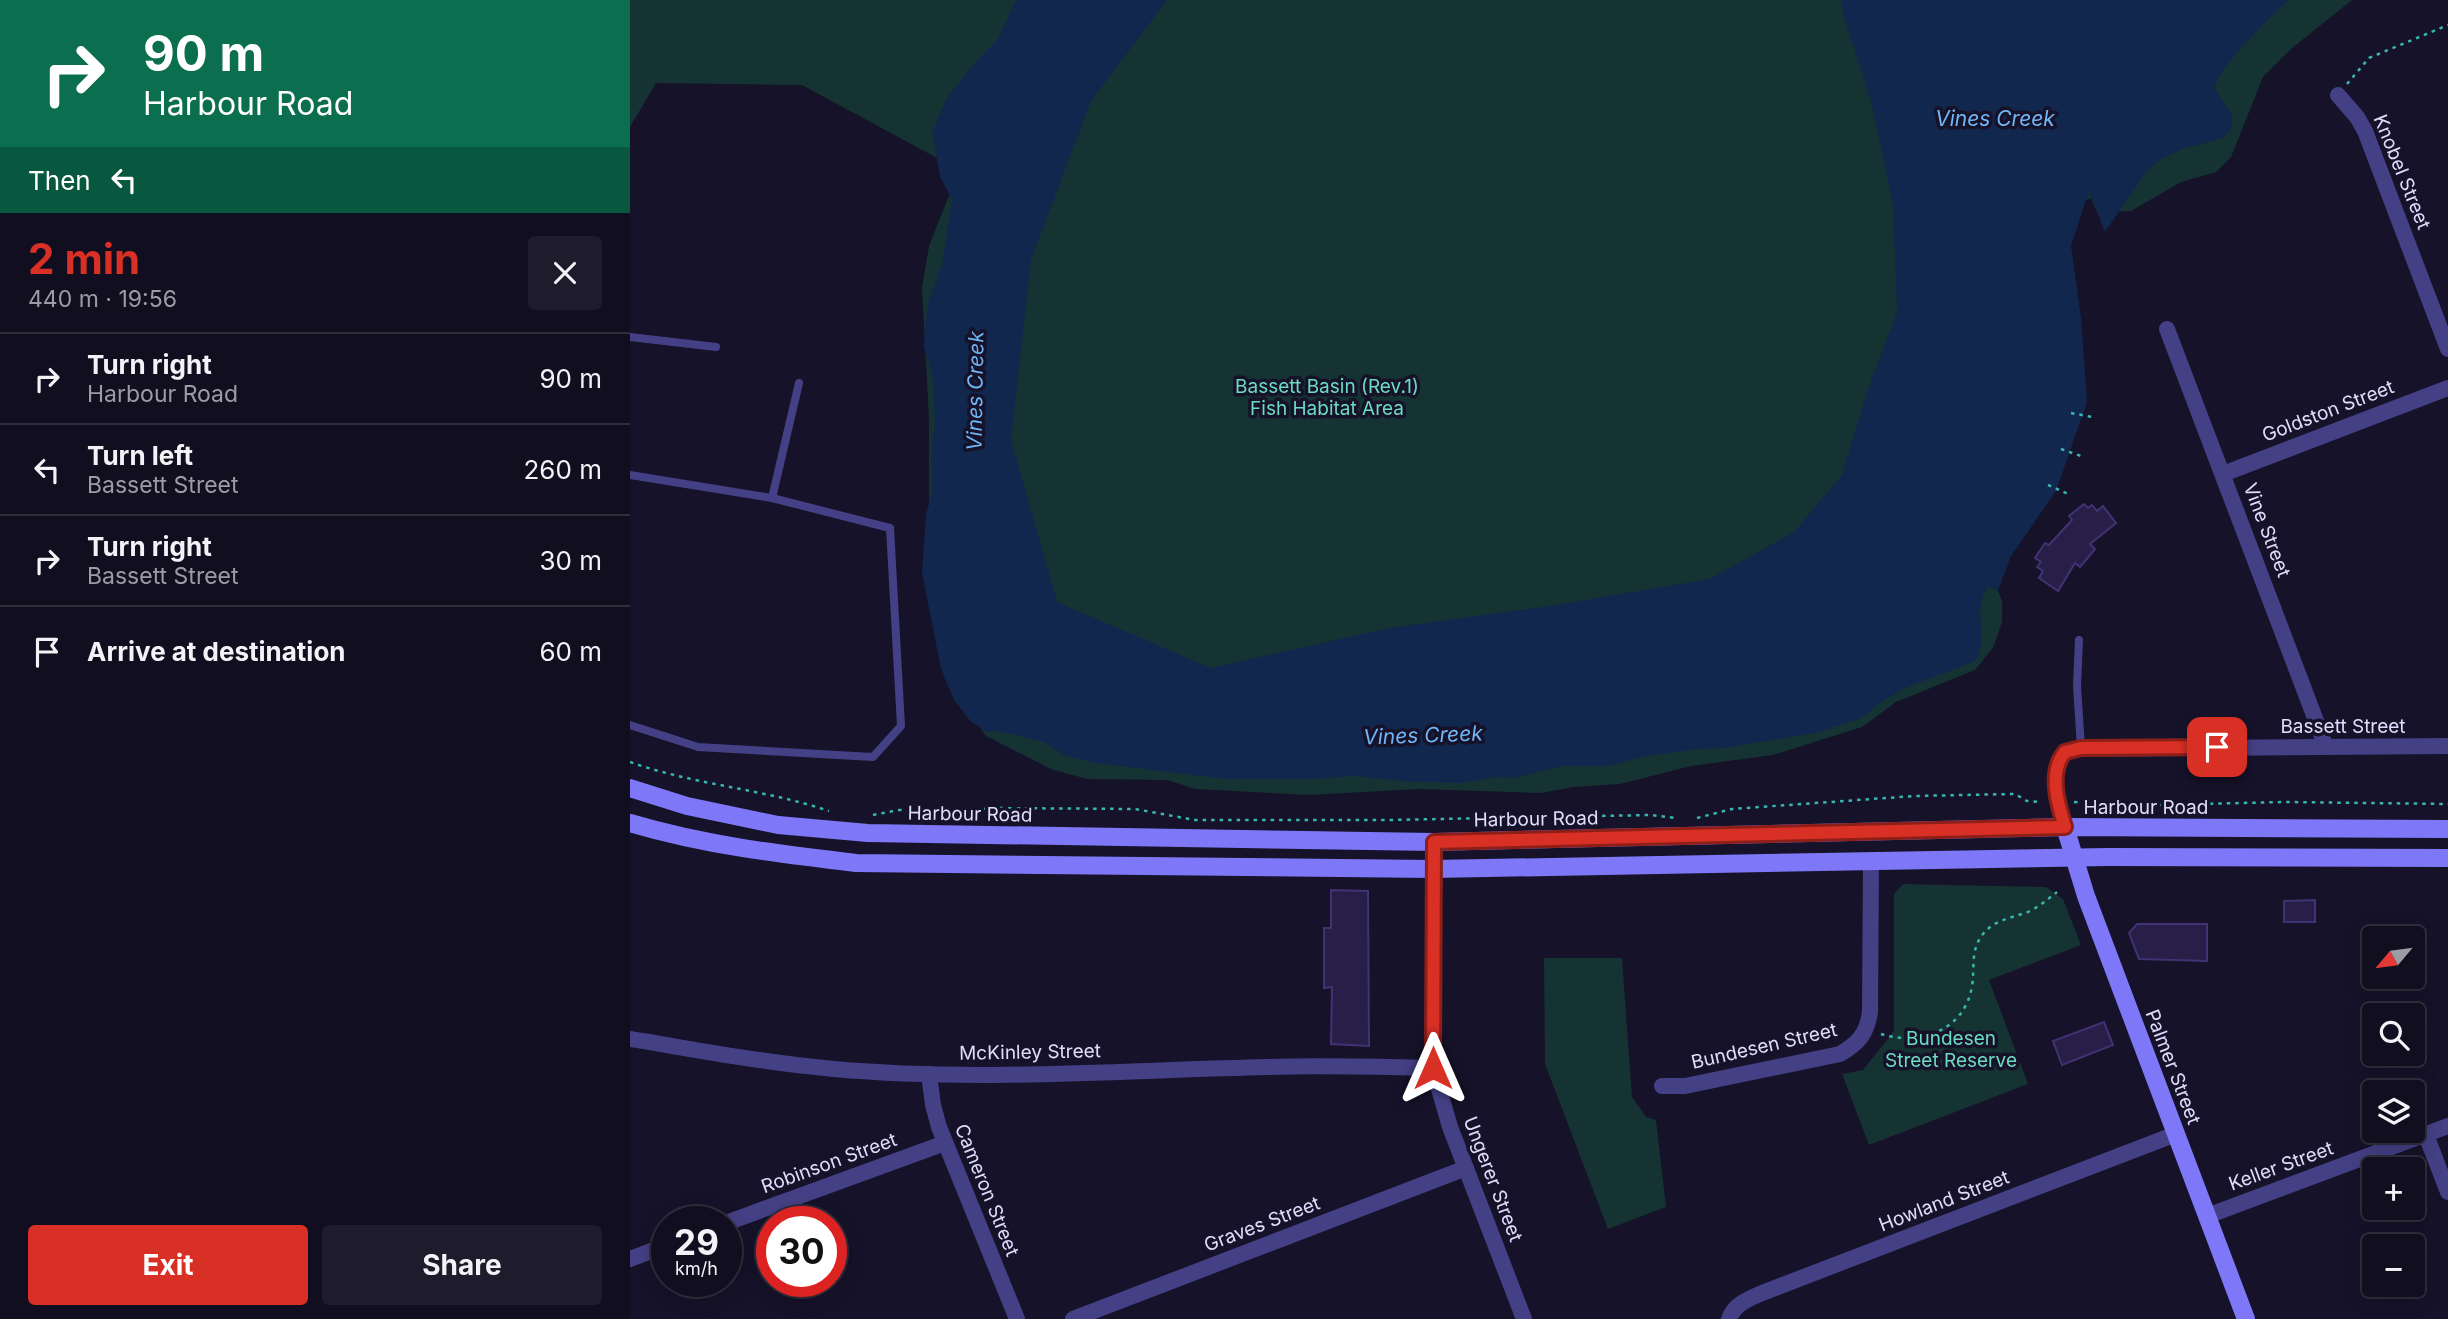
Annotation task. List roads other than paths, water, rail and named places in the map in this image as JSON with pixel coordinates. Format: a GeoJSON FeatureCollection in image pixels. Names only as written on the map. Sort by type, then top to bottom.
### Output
{"type":"FeatureCollection","features":[{"type":"Feature","properties":{"kind":"main road","name":"Harbour Road"},"geometry":{"type":"LineString","coordinates":[[630,789],[687,806],[778,825],[868,833],[1434,842],[2065,827],[2448,829]]}},
{"type":"Feature","properties":{"kind":"main road"},"geometry":{"type":"LineString","coordinates":[[630,823],[764,853],[856,863],[1433,869],[2074,858],[2448,858]]}},
{"type":"Feature","properties":{"kind":"main road","name":"Palmer Street"},"geometry":{"type":"LineString","coordinates":[[2065,827],[2086,896],[2246,1319]]}},
{"type":"Feature","properties":{"kind":"street","name":"Knobel Street"},"geometry":{"type":"LineString","coordinates":[[2338,95],[2365,131],[2448,349]]}},
{"type":"Feature","properties":{"kind":"street","name":"Vine Street"},"geometry":{"type":"LineString","coordinates":[[2167,329],[2326,747]]}},
{"type":"Feature","properties":{"kind":"street","name":"Goldston Street"},"geometry":{"type":"LineString","coordinates":[[2223,474],[2448,388]]}},
{"type":"Feature","properties":{"kind":"street","name":"Bassett Street"},"geometry":{"type":"LineString","coordinates":[[2081,748],[2448,746]]}},
{"type":"Feature","properties":{"kind":"street"},"geometry":{"type":"LineString","coordinates":[[2065,827],[2057,802],[2057,766],[2065,752],[2081,748]]}},
{"type":"Feature","properties":{"kind":"street","name":"Ungerer Street"},"geometry":{"type":"LineString","coordinates":[[1434,842],[1433,1068],[1450,1127],[1524,1319]]}},
{"type":"Feature","properties":{"kind":"street","name":"Bundesen Street"},"geometry":{"type":"LineString","coordinates":[[1662,1086],[1685,1086],[1840,1054],[1854,1046],[1868,1028],[1870,1012],[1871,861]]}},
{"type":"Feature","properties":{"kind":"street","name":"McKinley Street"},"geometry":{"type":"LineString","coordinates":[[630,1039],[757,1061],[929,1074],[1011,1076],[1272,1067],[1433,1068]]}},
{"type":"Feature","properties":{"kind":"street","name":"Cameron Street"},"geometry":{"type":"LineString","coordinates":[[929,1074],[933,1105],[945,1143],[1017,1319]]}},
{"type":"Feature","properties":{"kind":"street","name":"Keller Street"},"geometry":{"type":"LineString","coordinates":[[2207,1216],[2448,1126]]}},
{"type":"Feature","properties":{"kind":"street","name":"Howland Street"},"geometry":{"type":"LineString","coordinates":[[1730,1316],[1744,1301],[1762,1293],[2176,1134]]}},
{"type":"Feature","properties":{"kind":"street"},"geometry":{"type":"LineString","coordinates":[[2426,1135],[2448,1192]]}},
{"type":"Feature","properties":{"kind":"street","name":"Robinson Street"},"geometry":{"type":"LineString","coordinates":[[742,1217],[945,1143]]}},
{"type":"Feature","properties":{"kind":"street","name":"Graves Street"},"geometry":{"type":"LineString","coordinates":[[1073,1319],[1466,1168]]}},
{"type":"Feature","properties":{"kind":"street"},"geometry":{"type":"LineString","coordinates":[[630,1259],[651,1251]]}},
{"type":"Feature","properties":{"kind":"lane"},"geometry":{"type":"LineString","coordinates":[[630,337],[716,347]]}},
{"type":"Feature","properties":{"kind":"lane"},"geometry":{"type":"LineString","coordinates":[[772,498],[799,383]]}},
{"type":"Feature","properties":{"kind":"lane"},"geometry":{"type":"LineString","coordinates":[[630,475],[772,498],[890,528],[901,726],[873,757],[698,747],[630,725]]}},
{"type":"Feature","properties":{"kind":"lane"},"geometry":{"type":"LineString","coordinates":[[2079,640],[2077,686],[2081,748]]}},
{"type":"Feature","properties":{"kind":"water","name":"Vines Creek"},"geometry":{"type":"Polygon","coordinates":[[[1016,0],[1167,0],[1091,101],[1031,260],[1011,440],[1057,602],[1211,668],[1389,628],[1550,606],[1710,579],[1794,532],[1842,475],[1867,392],[1897,312],[1893,205],[1871,101],[1844,18],[1841,0],[2291,0],[2246,43],[2218,78],[2214,88],[2232,115],[2232,127],[2223,138],[2183,149],[2161,159],[2146,172],[2105,232],[2089,191],[2071,246],[2081,318],[2087,402],[2056,491],[2011,556],[1998,590],[1988,587],[1983,595],[1980,614],[1981,643],[1975,661],[1905,688],[1859,719],[1816,733],[1724,748],[1645,756],[1609,766],[1562,766],[1514,778],[1496,777],[1462,783],[1353,776],[1316,779],[1226,779],[1095,763],[1066,756],[1044,742],[998,731],[988,732],[971,722],[954,700],[941,669],[922,573],[926,515],[932,492],[931,454],[935,423],[932,372],[924,347],[925,327],[928,303],[942,264],[952,200],[940,176],[932,133],[947,98],[998,39],[1016,0]]]}},
{"type":"Feature","properties":{"kind":"park label","name":"Bassett Basin (Rev.1) Fish Habitat Area"},"geometry":{"type":"Point","coordinates":[1327,397]}},
{"type":"Feature","properties":{"kind":"park label","name":"Bundesen Street Reserve"},"geometry":{"type":"Point","coordinates":[1951,1049]}}]}
